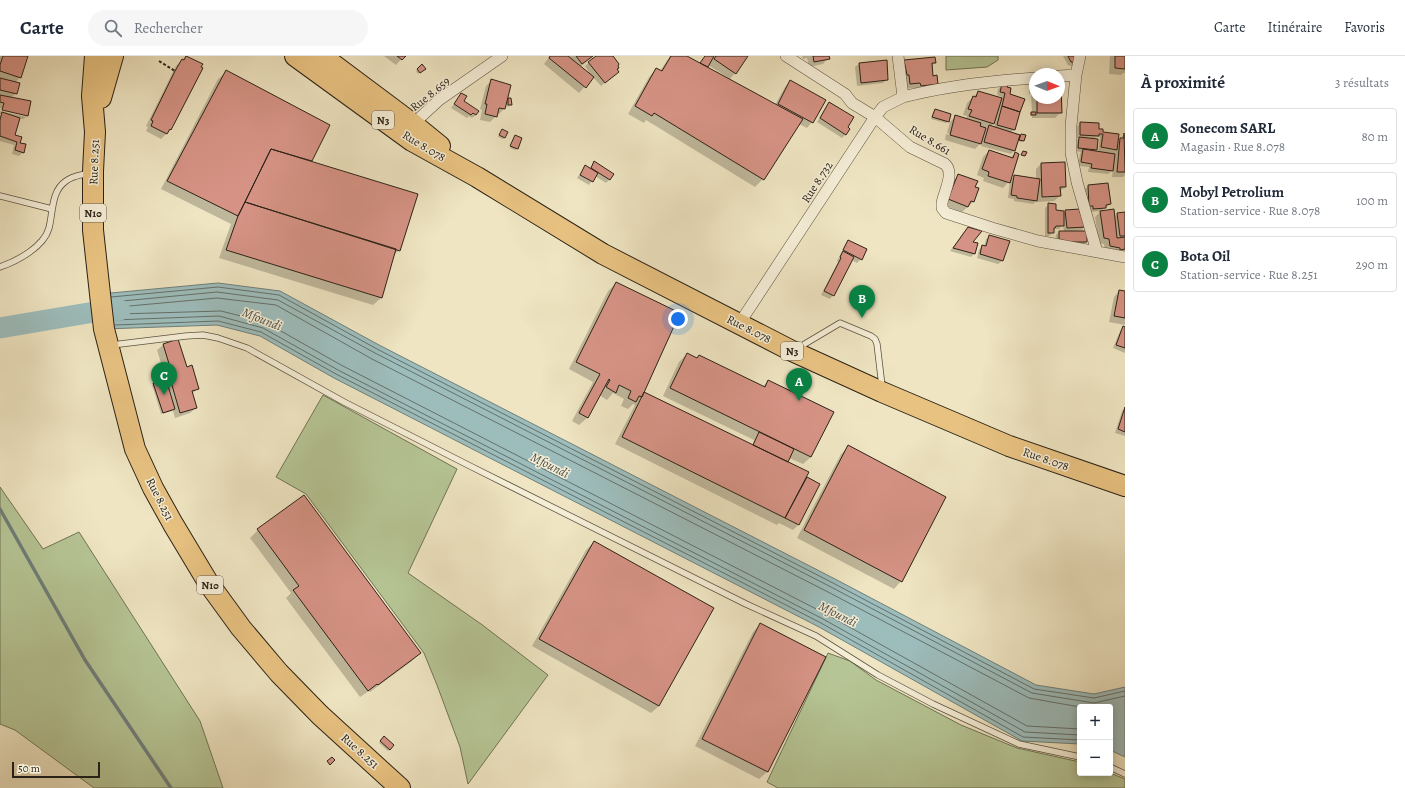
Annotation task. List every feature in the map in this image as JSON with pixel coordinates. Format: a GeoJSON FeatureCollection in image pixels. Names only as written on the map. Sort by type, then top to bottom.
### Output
{"type":"FeatureCollection","features":[{"type":"Feature","properties":{"kind":"highway","name":"Rue 8.251"},"geometry":{"type":"LineString","coordinates":[[95,56],[92,96],[95,132],[93,171],[94,230],[100,294],[106,337],[135,449],[153,488],[173,524],[209,584],[241,628],[279,673],[320,715],[400,788]]}},
{"type":"Feature","properties":{"kind":"highway","name":"Rue 8.251"},"geometry":{"type":"LineString","coordinates":[[95,132],[103,90],[113,56]]}},
{"type":"Feature","properties":{"kind":"highway","name":"Rue 8.078"},"geometry":{"type":"LineString","coordinates":[[295,56],[412,141],[477,177],[603,254],[738,324],[792,351],[882,392],[1009,446],[1125,486]]}},
{"type":"Feature","properties":{"kind":"highway","name":"Rue 8.078"},"geometry":{"type":"LineString","coordinates":[[322,56],[413,124],[477,177]]}},
{"type":"Feature","properties":{"kind":"street","name":"Rue 8.659"},"geometry":{"type":"LineString","coordinates":[[413,124],[439,100],[502,56]]}},
{"type":"Feature","properties":{"kind":"street","name":"Rue 8.661"},"geometry":{"type":"LineString","coordinates":[[786,56],[845,94],[852,103],[875,117],[910,147],[945,164],[949,168],[950,173],[942,203],[942,208],[946,213],[1038,241],[1125,258]]}},
{"type":"Feature","properties":{"kind":"street"},"geometry":{"type":"LineString","coordinates":[[898,56],[903,97]]}},
{"type":"Feature","properties":{"kind":"street"},"geometry":{"type":"LineString","coordinates":[[1080,56],[1076,75],[1071,126],[1071,152],[1077,182],[1097,252]]}},
{"type":"Feature","properties":{"kind":"street"},"geometry":{"type":"LineString","coordinates":[[1065,76],[1076,75]]}},
{"type":"Feature","properties":{"kind":"street","name":"Rue 8.732"},"geometry":{"type":"LineString","coordinates":[[738,324],[883,107],[903,97],[933,89],[1001,80],[1029,78]]}},
{"type":"Feature","properties":{"kind":"lane"},"geometry":{"type":"LineString","coordinates":[[0,267],[39,245],[48,230],[52,209],[58,190],[65,181],[93,171]]}},
{"type":"Feature","properties":{"kind":"lane"},"geometry":{"type":"LineString","coordinates":[[0,196],[52,209]]}},
{"type":"Feature","properties":{"kind":"lane"},"geometry":{"type":"LineString","coordinates":[[792,351],[840,323],[871,336],[877,344],[882,392]]}},
{"type":"Feature","properties":{"kind":"lane"},"geometry":{"type":"LineString","coordinates":[[106,337],[203,335],[218,338],[247,348],[344,402],[466,464],[746,604],[816,636],[878,675],[933,704],[1019,744],[1077,756]]}},
{"type":"Feature","properties":{"kind":"lane"},"geometry":{"type":"LineString","coordinates":[[1113,769],[1125,774]]}},
{"type":"Feature","properties":{"kind":"path"},"geometry":{"type":"LineString","coordinates":[[159,61],[175,71]]}},
{"type":"Feature","properties":{"kind":"green space"},"geometry":{"type":"Polygon","coordinates":[[[946,56],[998,56],[998,60],[987,67],[946,70],[946,56]]]}},
{"type":"Feature","properties":{"kind":"green space"},"geometry":{"type":"Polygon","coordinates":[[[323,395],[457,469],[408,573],[481,624],[548,675],[468,784],[460,747],[424,653],[306,494],[276,477],[323,395]]]}},
{"type":"Feature","properties":{"kind":"green space"},"geometry":{"type":"Polygon","coordinates":[[[0,487],[43,549],[79,532],[200,721],[223,788],[94,788],[15,730],[0,724],[0,487]]]}},
{"type":"Feature","properties":{"kind":"green space"},"geometry":{"type":"Polygon","coordinates":[[[828,653],[850,661],[876,680],[961,725],[1017,748],[1077,761],[1077,776],[1113,776],[1113,774],[1125,779],[1125,788],[778,788],[767,782],[828,653]]]}},
{"type":"Feature","properties":{"kind":"water"},"geometry":{"type":"Polygon","coordinates":[[[218,283],[280,291],[379,345],[835,579],[1036,685],[1094,694],[1125,687],[1125,757],[1113,751],[1113,704],[1077,704],[1077,744],[1022,741],[819,627],[334,378],[260,336],[217,325],[104,329],[100,294],[218,283]]]}},
{"type":"Feature","properties":{"kind":"building"},"geometry":{"type":"Polygon","coordinates":[[[3,56],[28,56],[21,78],[0,71],[3,56]]]}},
{"type":"Feature","properties":{"kind":"building"},"geometry":{"type":"Polygon","coordinates":[[[186,56],[203,64],[201,67],[203,68],[171,130],[170,129],[167,134],[151,126],[153,121],[151,120],[175,71],[182,59],[184,60],[186,56]]]}},
{"type":"Feature","properties":{"kind":"building"},"geometry":{"type":"Polygon","coordinates":[[[397,56],[406,56],[402,60],[397,56]]]}},
{"type":"Feature","properties":{"kind":"building"},"geometry":{"type":"Polygon","coordinates":[[[550,56],[568,56],[594,77],[586,88],[549,58],[550,56]]]}},
{"type":"Feature","properties":{"kind":"building"},"geometry":{"type":"Polygon","coordinates":[[[576,56],[593,56],[582,64],[576,56]]]}},
{"type":"Feature","properties":{"kind":"building"},"geometry":{"type":"Polygon","coordinates":[[[596,56],[613,56],[619,64],[619,68],[617,69],[619,72],[605,83],[588,62],[596,56]]]}},
{"type":"Feature","properties":{"kind":"building"},"geometry":{"type":"Polygon","coordinates":[[[671,56],[687,56],[803,119],[764,180],[654,113],[652,116],[635,106],[656,68],[662,71],[671,56]]]}},
{"type":"Feature","properties":{"kind":"building"},"geometry":{"type":"Polygon","coordinates":[[[705,56],[714,56],[708,67],[700,63],[705,56]]]}},
{"type":"Feature","properties":{"kind":"building"},"geometry":{"type":"Polygon","coordinates":[[[716,56],[748,56],[736,74],[714,59],[716,56]]]}},
{"type":"Feature","properties":{"kind":"building"},"geometry":{"type":"Polygon","coordinates":[[[813,56],[829,56],[830,59],[814,62],[813,56]]]}},
{"type":"Feature","properties":{"kind":"building"},"geometry":{"type":"Polygon","coordinates":[[[1068,56],[1078,56],[1077,63],[1071,62],[1068,56]]]}},
{"type":"Feature","properties":{"kind":"building"},"geometry":{"type":"Polygon","coordinates":[[[1115,56],[1125,56],[1125,69],[1115,68],[1115,56]]]}},
{"type":"Feature","properties":{"kind":"building"},"geometry":{"type":"Polygon","coordinates":[[[935,57],[936,63],[932,63],[933,76],[937,75],[938,84],[921,86],[920,83],[910,84],[909,75],[907,75],[904,60],[935,57]]]}},
{"type":"Feature","properties":{"kind":"building"},"geometry":{"type":"Polygon","coordinates":[[[887,60],[888,80],[861,83],[859,63],[887,60]]]}},
{"type":"Feature","properties":{"kind":"building"},"geometry":{"type":"Polygon","coordinates":[[[422,64],[426,69],[420,73],[417,69],[422,64]]]}},
{"type":"Feature","properties":{"kind":"building"},"geometry":{"type":"Polygon","coordinates":[[[226,70],[330,125],[312,161],[271,149],[238,216],[167,181],[226,70]]]}},
{"type":"Feature","properties":{"kind":"building"},"geometry":{"type":"Polygon","coordinates":[[[0,78],[20,83],[17,94],[0,90],[0,78]]]}},
{"type":"Feature","properties":{"kind":"building"},"geometry":{"type":"Polygon","coordinates":[[[491,79],[511,85],[505,109],[499,108],[497,117],[485,114],[487,104],[485,104],[491,79]]]}},
{"type":"Feature","properties":{"kind":"building"},"geometry":{"type":"Polygon","coordinates":[[[790,80],[826,100],[813,123],[778,104],[790,80]]]}},
{"type":"Feature","properties":{"kind":"building"},"geometry":{"type":"Polygon","coordinates":[[[1002,84],[1008,84],[1007,87],[1011,88],[1010,94],[1025,99],[1020,112],[1002,106],[1005,93],[1000,92],[1002,84]]]}},
{"type":"Feature","properties":{"kind":"building"},"geometry":{"type":"Polygon","coordinates":[[[978,91],[1002,98],[994,124],[969,116],[972,110],[968,109],[973,96],[976,97],[978,91]]]}},
{"type":"Feature","properties":{"kind":"building"},"geometry":{"type":"Polygon","coordinates":[[[461,93],[467,96],[464,101],[479,111],[476,115],[473,113],[471,115],[454,104],[461,93]]]}},
{"type":"Feature","properties":{"kind":"building"},"geometry":{"type":"Polygon","coordinates":[[[0,95],[31,101],[28,116],[2,110],[4,103],[0,102],[0,95]]]}},
{"type":"Feature","properties":{"kind":"building"},"geometry":{"type":"Polygon","coordinates":[[[508,98],[511,98],[512,105],[508,105],[508,98]]]}},
{"type":"Feature","properties":{"kind":"building"},"geometry":{"type":"Polygon","coordinates":[[[829,102],[854,117],[848,127],[850,129],[846,135],[820,118],[829,102]]]}},
{"type":"Feature","properties":{"kind":"building"},"geometry":{"type":"Polygon","coordinates":[[[1037,104],[1062,104],[1062,113],[1037,113],[1037,104]]]}},
{"type":"Feature","properties":{"kind":"building"},"geometry":{"type":"Polygon","coordinates":[[[1002,106],[1020,112],[1015,130],[997,125],[1002,106]]]}},
{"type":"Feature","properties":{"kind":"building"},"geometry":{"type":"Polygon","coordinates":[[[935,109],[951,114],[949,122],[932,117],[935,109]]]}},
{"type":"Feature","properties":{"kind":"building"},"geometry":{"type":"Polygon","coordinates":[[[2,112],[20,118],[15,135],[22,137],[20,143],[26,144],[24,153],[15,150],[17,142],[0,136],[0,120],[2,112]]]}},
{"type":"Feature","properties":{"kind":"building"},"geometry":{"type":"Polygon","coordinates":[[[1031,112],[1036,112],[1036,115],[1031,115],[1031,112]]]}},
{"type":"Feature","properties":{"kind":"building"},"geometry":{"type":"Polygon","coordinates":[[[955,115],[981,123],[980,126],[986,128],[981,144],[950,135],[955,115]]]}},
{"type":"Feature","properties":{"kind":"building"},"geometry":{"type":"Polygon","coordinates":[[[1080,122],[1099,123],[1099,129],[1103,129],[1103,132],[1119,134],[1117,150],[1101,147],[1103,134],[1099,134],[1099,136],[1080,135],[1080,122]]]}},
{"type":"Feature","properties":{"kind":"building"},"geometry":{"type":"Polygon","coordinates":[[[989,125],[1020,135],[1015,151],[984,142],[989,125]]]}},
{"type":"Feature","properties":{"kind":"building"},"geometry":{"type":"Polygon","coordinates":[[[502,129],[508,132],[505,138],[499,135],[502,129]]]}},
{"type":"Feature","properties":{"kind":"building"},"geometry":{"type":"Polygon","coordinates":[[[1124,133],[1125,172],[1117,172],[1120,138],[1124,138],[1124,133]]]}},
{"type":"Feature","properties":{"kind":"building"},"geometry":{"type":"Polygon","coordinates":[[[1021,134],[1026,135],[1024,141],[1019,140],[1021,134]]]}},
{"type":"Feature","properties":{"kind":"building"},"geometry":{"type":"Polygon","coordinates":[[[515,135],[522,138],[518,149],[510,146],[515,135]]]}},
{"type":"Feature","properties":{"kind":"building"},"geometry":{"type":"Polygon","coordinates":[[[1079,137],[1098,139],[1097,150],[1078,148],[1079,137]]]}},
{"type":"Feature","properties":{"kind":"building"},"geometry":{"type":"Polygon","coordinates":[[[271,149],[418,194],[400,251],[245,202],[271,149]]]}},
{"type":"Feature","properties":{"kind":"building"},"geometry":{"type":"Polygon","coordinates":[[[1083,149],[1115,154],[1113,171],[1091,168],[1092,164],[1081,162],[1083,149]]]}},
{"type":"Feature","properties":{"kind":"building"},"geometry":{"type":"Polygon","coordinates":[[[989,150],[1013,158],[1015,152],[1019,154],[1010,183],[988,176],[989,172],[982,169],[989,150]]]}},
{"type":"Feature","properties":{"kind":"building"},"geometry":{"type":"Polygon","coordinates":[[[1023,151],[1027,152],[1025,156],[1021,155],[1023,151]]]}},
{"type":"Feature","properties":{"kind":"building"},"geometry":{"type":"Polygon","coordinates":[[[594,161],[614,174],[610,180],[591,168],[594,161]]]}},
{"type":"Feature","properties":{"kind":"building"},"geometry":{"type":"Polygon","coordinates":[[[1065,162],[1066,187],[1060,187],[1061,196],[1042,197],[1041,163],[1065,162]]]}},
{"type":"Feature","properties":{"kind":"building"},"geometry":{"type":"Polygon","coordinates":[[[585,165],[598,173],[593,182],[580,175],[585,165]]]}},
{"type":"Feature","properties":{"kind":"building"},"geometry":{"type":"Polygon","coordinates":[[[958,174],[978,181],[975,187],[979,188],[974,202],[971,201],[968,207],[948,199],[958,174]]]}},
{"type":"Feature","properties":{"kind":"building"},"geometry":{"type":"Polygon","coordinates":[[[1014,175],[1040,179],[1037,201],[1017,198],[1017,196],[1011,195],[1014,175]]]}},
{"type":"Feature","properties":{"kind":"building"},"geometry":{"type":"Polygon","coordinates":[[[1108,183],[1111,204],[1106,205],[1106,208],[1093,209],[1093,206],[1089,206],[1088,185],[1108,183]]]}},
{"type":"Feature","properties":{"kind":"building"},"geometry":{"type":"Polygon","coordinates":[[[245,202],[396,249],[382,298],[226,250],[238,216],[245,202]]]}},
{"type":"Feature","properties":{"kind":"building"},"geometry":{"type":"Polygon","coordinates":[[[1048,203],[1056,204],[1056,210],[1064,211],[1064,226],[1056,226],[1054,228],[1054,233],[1048,233],[1048,203]]]}},
{"type":"Feature","properties":{"kind":"building"},"geometry":{"type":"Polygon","coordinates":[[[1080,209],[1080,213],[1085,213],[1086,227],[1067,228],[1065,210],[1080,209]]]}},
{"type":"Feature","properties":{"kind":"building"},"geometry":{"type":"Polygon","coordinates":[[[1114,209],[1117,238],[1125,237],[1125,249],[1120,250],[1120,248],[1110,246],[1109,239],[1104,238],[1100,211],[1114,209]]]}},
{"type":"Feature","properties":{"kind":"building"},"geometry":{"type":"Polygon","coordinates":[[[1125,212],[1125,236],[1120,236],[1117,213],[1125,212]]]}},
{"type":"Feature","properties":{"kind":"building"},"geometry":{"type":"Polygon","coordinates":[[[968,227],[982,231],[973,242],[978,243],[975,254],[953,248],[968,227]]]}},
{"type":"Feature","properties":{"kind":"building"},"geometry":{"type":"Polygon","coordinates":[[[1059,231],[1087,231],[1087,242],[1068,242],[1059,239],[1059,231]]]}},
{"type":"Feature","properties":{"kind":"building"},"geometry":{"type":"Polygon","coordinates":[[[989,235],[1010,241],[1003,261],[980,254],[982,245],[986,246],[989,235]]]}},
{"type":"Feature","properties":{"kind":"building"},"geometry":{"type":"Polygon","coordinates":[[[848,240],[867,249],[862,260],[843,250],[848,240]]]}},
{"type":"Feature","properties":{"kind":"building"},"geometry":{"type":"Polygon","coordinates":[[[843,251],[854,257],[834,296],[824,291],[843,251]]]}},
{"type":"Feature","properties":{"kind":"building"},"geometry":{"type":"Polygon","coordinates":[[[616,282],[680,313],[642,397],[639,396],[636,402],[628,398],[631,391],[619,385],[616,393],[606,387],[610,380],[609,379],[588,418],[579,413],[600,374],[576,362],[616,282]]]}},
{"type":"Feature","properties":{"kind":"building"},"geometry":{"type":"Polygon","coordinates":[[[1119,290],[1125,291],[1125,318],[1114,316],[1119,290]]]}},
{"type":"Feature","properties":{"kind":"building"},"geometry":{"type":"Polygon","coordinates":[[[1123,326],[1125,327],[1125,348],[1116,345],[1123,326]]]}},
{"type":"Feature","properties":{"kind":"building"},"geometry":{"type":"Polygon","coordinates":[[[178,339],[187,367],[192,365],[199,389],[192,391],[197,408],[180,413],[167,368],[170,367],[163,344],[178,339]]]}},
{"type":"Feature","properties":{"kind":"building"},"geometry":{"type":"Polygon","coordinates":[[[687,353],[697,358],[699,355],[765,387],[768,380],[834,412],[811,457],[670,388],[687,353]]]}},
{"type":"Feature","properties":{"kind":"building"},"geometry":{"type":"Polygon","coordinates":[[[166,379],[175,409],[163,413],[153,383],[166,379]]]}},
{"type":"Feature","properties":{"kind":"building"},"geometry":{"type":"Polygon","coordinates":[[[644,392],[809,472],[785,518],[622,437],[644,392]]]}},
{"type":"Feature","properties":{"kind":"building"},"geometry":{"type":"Polygon","coordinates":[[[1125,407],[1125,432],[1118,429],[1125,407]]]}},
{"type":"Feature","properties":{"kind":"building"},"geometry":{"type":"Polygon","coordinates":[[[759,432],[794,449],[788,462],[753,445],[759,432]]]}},
{"type":"Feature","properties":{"kind":"building"},"geometry":{"type":"Polygon","coordinates":[[[848,445],[946,497],[902,582],[804,530],[848,445]]]}},
{"type":"Feature","properties":{"kind":"building"},"geometry":{"type":"Polygon","coordinates":[[[807,477],[820,484],[799,525],[785,518],[807,477]]]}},
{"type":"Feature","properties":{"kind":"building"},"geometry":{"type":"Polygon","coordinates":[[[304,495],[421,653],[368,691],[293,590],[299,586],[257,529],[304,495]]]}},
{"type":"Feature","properties":{"kind":"building"},"geometry":{"type":"Polygon","coordinates":[[[594,541],[714,608],[659,706],[539,639],[594,541]]]}},
{"type":"Feature","properties":{"kind":"building"},"geometry":{"type":"Polygon","coordinates":[[[760,623],[826,657],[768,772],[702,739],[760,623]]]}},
{"type":"Feature","properties":{"kind":"building"},"geometry":{"type":"Polygon","coordinates":[[[384,736],[394,745],[390,750],[380,741],[384,736]]]}},
{"type":"Feature","properties":{"kind":"building"},"geometry":{"type":"Polygon","coordinates":[[[332,757],[335,760],[330,765],[327,761],[332,757]]]}},
{"type":"Feature","properties":{"kind":"waterway","name":"Mfoundi"},"geometry":{"type":"LineString","coordinates":[[0,328],[94,312],[120,310]]}},
{"type":"Feature","properties":{"kind":"waterway"},"geometry":{"type":"LineString","coordinates":[[0,509],[85,660],[171,788]]}},
{"type":"Feature","properties":{"kind":"place","name":"Mobyl Petrolium"},"geometry":{"type":"Point","coordinates":[862,318]}},
{"type":"Feature","properties":{"kind":"place","name":"Bota Oil"},"geometry":{"type":"Point","coordinates":[164,395]}},
{"type":"Feature","properties":{"kind":"place","name":"Sonecom SARL"},"geometry":{"type":"Point","coordinates":[799,401]}}]}
